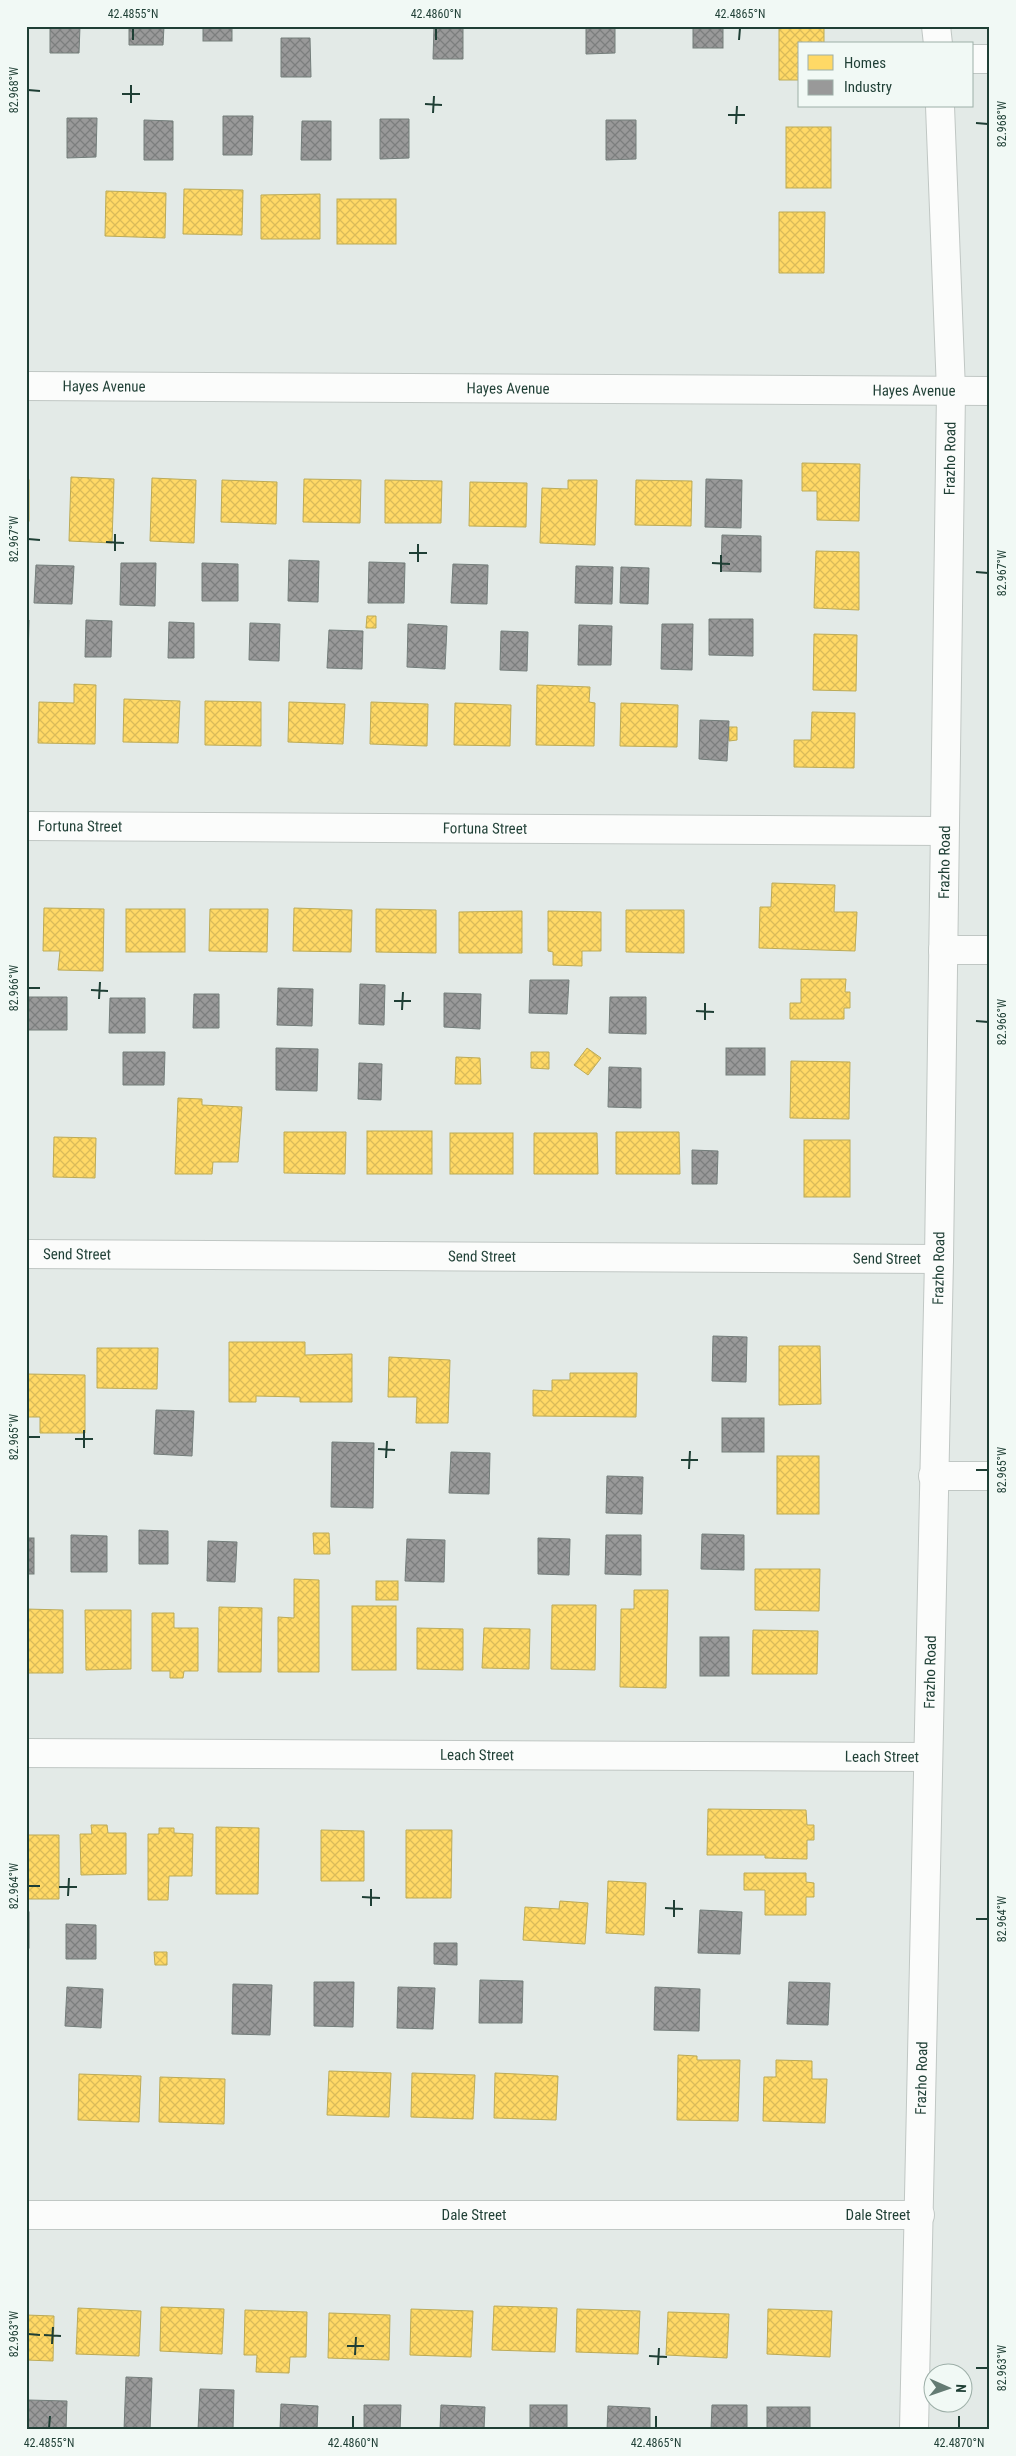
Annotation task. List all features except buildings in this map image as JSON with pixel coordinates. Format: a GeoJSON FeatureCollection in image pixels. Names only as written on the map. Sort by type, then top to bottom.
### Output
{"type":"FeatureCollection","features":[{"type":"Feature","properties":{"kind":"street"},"geometry":{"type":"LineString","coordinates":[[936,26],[938,42]]}},
{"type":"Feature","properties":{"kind":"street"},"geometry":{"type":"LineString","coordinates":[[974,59],[990,58]]}},
{"type":"Feature","properties":{"kind":"street","name":"Frazho Road"},"geometry":{"type":"LineString","coordinates":[[914,2430],[920,2215],[938,1259],[951,391],[940,108]]}},
{"type":"Feature","properties":{"kind":"street","name":"Hayes Avenue"},"geometry":{"type":"LineString","coordinates":[[26,386],[990,391]]}},
{"type":"Feature","properties":{"kind":"street","name":"Fortuna Street"},"geometry":{"type":"LineString","coordinates":[[26,826],[944,831]]}},
{"type":"Feature","properties":{"kind":"street"},"geometry":{"type":"LineString","coordinates":[[943,950],[990,950]]}},
{"type":"Feature","properties":{"kind":"street","name":"Send Street"},"geometry":{"type":"LineString","coordinates":[[26,1254],[938,1259]]}},
{"type":"Feature","properties":{"kind":"street"},"geometry":{"type":"LineString","coordinates":[[933,1476],[990,1476]]}},
{"type":"Feature","properties":{"kind":"street","name":"Leach Street"},"geometry":{"type":"LineString","coordinates":[[26,1753],[928,1757]]}},
{"type":"Feature","properties":{"kind":"street","name":"Dale Street"},"geometry":{"type":"LineString","coordinates":[[26,2215],[920,2215]]}}]}
